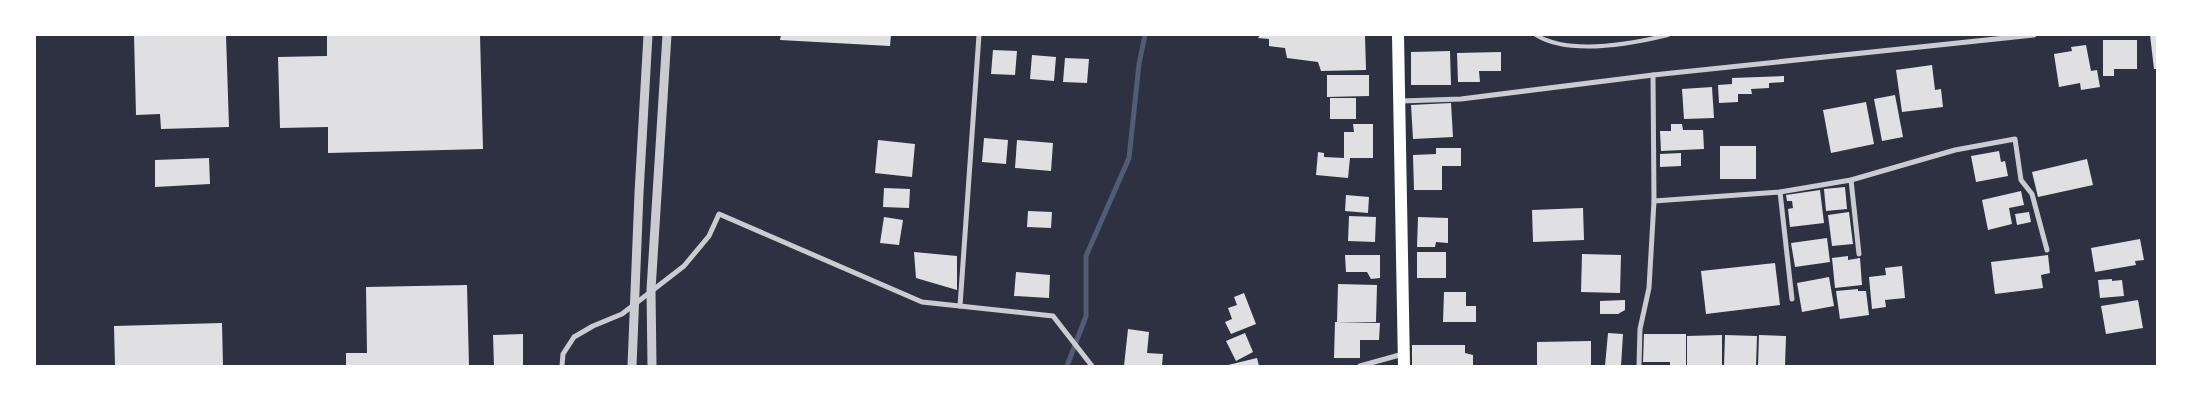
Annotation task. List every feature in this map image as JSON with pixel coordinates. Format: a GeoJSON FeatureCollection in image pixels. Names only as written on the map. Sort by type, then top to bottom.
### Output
{"type":"FeatureCollection","features":[{"type":"Feature","properties":{"kind":"main road"},"geometry":{"type":"LineString","coordinates":[[1398,35],[1404,360]]}},
{"type":"Feature","properties":{"kind":"street"},"geometry":{"type":"LineString","coordinates":[[632,366],[648,35]]}},
{"type":"Feature","properties":{"kind":"street"},"geometry":{"type":"LineString","coordinates":[[652,366],[651,290],[667,35]]}},
{"type":"Feature","properties":{"kind":"street"},"geometry":{"type":"LineString","coordinates":[[960,306],[979,35]]}},
{"type":"Feature","properties":{"kind":"street"},"geometry":{"type":"LineString","coordinates":[[1400,101],[1460,98],[2006,36],[2034,35]]}},
{"type":"Feature","properties":{"kind":"street"},"geometry":{"type":"LineString","coordinates":[[1639,366],[1640,329],[1649,288],[1654,201],[1653,75]]}},
{"type":"Feature","properties":{"kind":"street"},"geometry":{"type":"LineString","coordinates":[[1654,201],[1780,192],[1851,180],[1955,150],[2015,139],[2020,180],[2032,194],[2047,250]]}},
{"type":"Feature","properties":{"kind":"street"},"geometry":{"type":"LineString","coordinates":[[1851,180],[1859,254]]}},
{"type":"Feature","properties":{"kind":"street"},"geometry":{"type":"LineString","coordinates":[[1780,192],[1792,299]]}},
{"type":"Feature","properties":{"kind":"street"},"geometry":{"type":"LineString","coordinates":[[562,366],[564,354],[574,337],[593,326],[622,314],[684,266],[709,236],[719,214],[922,302],[1053,316],[1092,366]]}},
{"type":"Feature","properties":{"kind":"street"},"geometry":{"type":"LineString","coordinates":[[1360,366],[1404,360]]}},
{"type":"Feature","properties":{"kind":"lane"},"geometry":{"type":"LineString","coordinates":[[1536,35],[1562,44],[1601,47],[1641,42],[1668,35]]}},
{"type":"Feature","properties":{"kind":"building"},"geometry":{"type":"Polygon","coordinates":[[[134,35],[226,35],[229,127],[161,129],[160,114],[136,115],[134,35]]]}},
{"type":"Feature","properties":{"kind":"building"},"geometry":{"type":"Polygon","coordinates":[[[327,35],[480,35],[483,149],[328,153],[328,127],[280,128],[278,57],[327,56],[327,35]]]}},
{"type":"Feature","properties":{"kind":"building"},"geometry":{"type":"Polygon","coordinates":[[[781,35],[891,35],[890,46],[780,40],[781,35]]]}},
{"type":"Feature","properties":{"kind":"building"},"geometry":{"type":"Polygon","coordinates":[[[1260,35],[1365,35],[1366,70],[1321,71],[1318,62],[1287,58],[1285,48],[1269,46],[1269,39],[1258,38],[1260,35]]]}},
{"type":"Feature","properties":{"kind":"building"},"geometry":{"type":"Polygon","coordinates":[[[2150,35],[2157,35],[2157,69],[2154,69],[2150,35]]]}},
{"type":"Feature","properties":{"kind":"building"},"geometry":{"type":"Polygon","coordinates":[[[2103,40],[2137,40],[2137,69],[2114,69],[2114,76],[2103,76],[2103,40]]]}},
{"type":"Feature","properties":{"kind":"building"},"geometry":{"type":"Polygon","coordinates":[[[2086,45],[2091,71],[2097,70],[2100,87],[2081,90],[2080,83],[2059,87],[2054,54],[2072,51],[2071,47],[2086,45]]]}},
{"type":"Feature","properties":{"kind":"building"},"geometry":{"type":"Polygon","coordinates":[[[993,50],[1017,51],[1015,75],[991,74],[993,50]]]}},
{"type":"Feature","properties":{"kind":"building"},"geometry":{"type":"Polygon","coordinates":[[[1450,51],[1451,85],[1411,85],[1411,52],[1450,51]]]}},
{"type":"Feature","properties":{"kind":"building"},"geometry":{"type":"Polygon","coordinates":[[[1501,52],[1501,71],[1479,71],[1480,82],[1458,82],[1457,53],[1501,52]]]}},
{"type":"Feature","properties":{"kind":"building"},"geometry":{"type":"Polygon","coordinates":[[[1032,55],[1056,57],[1054,81],[1030,79],[1032,55]]]}},
{"type":"Feature","properties":{"kind":"building"},"geometry":{"type":"Polygon","coordinates":[[[1065,58],[1089,59],[1087,83],[1063,82],[1065,58]]]}},
{"type":"Feature","properties":{"kind":"building"},"geometry":{"type":"Polygon","coordinates":[[[1932,65],[1935,90],[1941,89],[1943,107],[1902,112],[1896,70],[1932,65]]]}},
{"type":"Feature","properties":{"kind":"building"},"geometry":{"type":"Polygon","coordinates":[[[1327,75],[1369,75],[1369,96],[1327,97],[1327,75]]]}},
{"type":"Feature","properties":{"kind":"building"},"geometry":{"type":"Polygon","coordinates":[[[1784,76],[1784,82],[1769,83],[1769,88],[1751,89],[1752,94],[1738,94],[1738,102],[1719,103],[1718,85],[1732,84],[1732,78],[1784,76]]]}},
{"type":"Feature","properties":{"kind":"building"},"geometry":{"type":"Polygon","coordinates":[[[1712,87],[1714,118],[1684,119],[1682,89],[1712,87]]]}},
{"type":"Feature","properties":{"kind":"building"},"geometry":{"type":"Polygon","coordinates":[[[1895,95],[1903,137],[1882,141],[1874,99],[1895,95]]]}},
{"type":"Feature","properties":{"kind":"building"},"geometry":{"type":"Polygon","coordinates":[[[1330,98],[1356,98],[1356,119],[1330,119],[1330,98]]]}},
{"type":"Feature","properties":{"kind":"building"},"geometry":{"type":"Polygon","coordinates":[[[1866,102],[1874,144],[1831,153],[1823,110],[1866,102]]]}},
{"type":"Feature","properties":{"kind":"building"},"geometry":{"type":"Polygon","coordinates":[[[1451,103],[1453,137],[1413,139],[1411,105],[1451,103]]]}},
{"type":"Feature","properties":{"kind":"building"},"geometry":{"type":"Polygon","coordinates":[[[1353,124],[1373,124],[1373,158],[1350,158],[1348,178],[1316,175],[1318,152],[1324,153],[1324,157],[1344,158],[1344,132],[1354,132],[1353,124]]]}},
{"type":"Feature","properties":{"kind":"building"},"geometry":{"type":"Polygon","coordinates":[[[1671,124],[1682,124],[1683,130],[1703,130],[1704,149],[1661,151],[1660,131],[1671,131],[1671,124]]]}},
{"type":"Feature","properties":{"kind":"building"},"geometry":{"type":"Polygon","coordinates":[[[984,138],[1008,140],[1006,164],[982,162],[984,138]]]}},
{"type":"Feature","properties":{"kind":"building"},"geometry":{"type":"Polygon","coordinates":[[[878,140],[915,144],[912,177],[875,173],[878,140]]]}},
{"type":"Feature","properties":{"kind":"building"},"geometry":{"type":"Polygon","coordinates":[[[1017,140],[1053,143],[1051,171],[1015,168],[1017,140]]]}},
{"type":"Feature","properties":{"kind":"building"},"geometry":{"type":"Polygon","coordinates":[[[1720,146],[1756,146],[1756,179],[1720,179],[1720,146]]]}},
{"type":"Feature","properties":{"kind":"building"},"geometry":{"type":"Polygon","coordinates":[[[1436,148],[1461,148],[1461,166],[1442,166],[1442,190],[1414,190],[1413,155],[1436,154],[1436,148]]]}},
{"type":"Feature","properties":{"kind":"building"},"geometry":{"type":"Polygon","coordinates":[[[1999,151],[2001,162],[2005,161],[2008,176],[1976,182],[1971,156],[1999,151]]]}},
{"type":"Feature","properties":{"kind":"building"},"geometry":{"type":"Polygon","coordinates":[[[1681,153],[1681,166],[1660,167],[1660,154],[1681,153]]]}},
{"type":"Feature","properties":{"kind":"building"},"geometry":{"type":"Polygon","coordinates":[[[209,158],[210,184],[155,187],[155,160],[209,158]]]}},
{"type":"Feature","properties":{"kind":"building"},"geometry":{"type":"Polygon","coordinates":[[[2087,159],[2093,185],[2038,197],[2032,172],[2087,159]]]}},
{"type":"Feature","properties":{"kind":"building"},"geometry":{"type":"Polygon","coordinates":[[[1845,187],[1847,209],[1826,211],[1824,189],[1845,187]]]}},
{"type":"Feature","properties":{"kind":"building"},"geometry":{"type":"Polygon","coordinates":[[[884,188],[910,189],[909,208],[883,207],[884,188]]]}},
{"type":"Feature","properties":{"kind":"building"},"geometry":{"type":"Polygon","coordinates":[[[1820,190],[1824,223],[1790,227],[1788,209],[1793,208],[1792,201],[1787,201],[1786,195],[1820,190]]]}},
{"type":"Feature","properties":{"kind":"building"},"geometry":{"type":"Polygon","coordinates":[[[2021,191],[2024,205],[2009,208],[2012,224],[1988,230],[1982,200],[2021,191]]]}},
{"type":"Feature","properties":{"kind":"building"},"geometry":{"type":"Polygon","coordinates":[[[1346,195],[1369,197],[1368,213],[1345,211],[1346,195]]]}},
{"type":"Feature","properties":{"kind":"building"},"geometry":{"type":"Polygon","coordinates":[[[1583,208],[1584,240],[1533,242],[1532,210],[1583,208]]]}},
{"type":"Feature","properties":{"kind":"building"},"geometry":{"type":"Polygon","coordinates":[[[1028,211],[1052,212],[1051,228],[1027,227],[1028,211]]]}},
{"type":"Feature","properties":{"kind":"building"},"geometry":{"type":"Polygon","coordinates":[[[1849,212],[1853,244],[1832,246],[1828,215],[1849,212]]]}},
{"type":"Feature","properties":{"kind":"building"},"geometry":{"type":"Polygon","coordinates":[[[2029,212],[2031,222],[2017,225],[2015,214],[2029,212]]]}},
{"type":"Feature","properties":{"kind":"building"},"geometry":{"type":"Polygon","coordinates":[[[1349,216],[1376,217],[1375,242],[1348,241],[1349,216]]]}},
{"type":"Feature","properties":{"kind":"building"},"geometry":{"type":"Polygon","coordinates":[[[884,217],[903,220],[899,245],[880,243],[884,217]]]}},
{"type":"Feature","properties":{"kind":"building"},"geometry":{"type":"Polygon","coordinates":[[[1418,217],[1448,218],[1448,243],[1436,242],[1435,247],[1417,247],[1418,217]]]}},
{"type":"Feature","properties":{"kind":"building"},"geometry":{"type":"Polygon","coordinates":[[[1827,238],[1830,262],[1795,267],[1791,243],[1827,238]]]}},
{"type":"Feature","properties":{"kind":"building"},"geometry":{"type":"Polygon","coordinates":[[[2140,239],[2144,260],[2135,261],[2136,265],[2095,272],[2091,248],[2140,239]]]}},
{"type":"Feature","properties":{"kind":"building"},"geometry":{"type":"Polygon","coordinates":[[[914,252],[957,256],[957,290],[916,278],[914,252]]]}},
{"type":"Feature","properties":{"kind":"building"},"geometry":{"type":"Polygon","coordinates":[[[1417,252],[1446,252],[1446,278],[1417,278],[1417,252]]]}},
{"type":"Feature","properties":{"kind":"building"},"geometry":{"type":"Polygon","coordinates":[[[1582,254],[1621,255],[1620,293],[1581,292],[1582,254]]]}},
{"type":"Feature","properties":{"kind":"building"},"geometry":{"type":"Polygon","coordinates":[[[1345,255],[1380,255],[1380,278],[1371,279],[1367,272],[1346,272],[1345,255]]]}},
{"type":"Feature","properties":{"kind":"building"},"geometry":{"type":"Polygon","coordinates":[[[2048,255],[2050,273],[2041,275],[2043,288],[1995,294],[1991,262],[2048,255]]]}},
{"type":"Feature","properties":{"kind":"building"},"geometry":{"type":"Polygon","coordinates":[[[1848,256],[1848,260],[1860,258],[1862,285],[1835,288],[1832,258],[1848,256]]]}},
{"type":"Feature","properties":{"kind":"building"},"geometry":{"type":"Polygon","coordinates":[[[1775,263],[1780,305],[1706,314],[1701,271],[1775,263]]]}},
{"type":"Feature","properties":{"kind":"building"},"geometry":{"type":"Polygon","coordinates":[[[1902,266],[1905,298],[1885,300],[1886,307],[1872,309],[1869,277],[1886,275],[1885,268],[1902,266]]]}},
{"type":"Feature","properties":{"kind":"building"},"geometry":{"type":"Polygon","coordinates":[[[1016,272],[1050,275],[1049,298],[1014,296],[1016,272]]]}},
{"type":"Feature","properties":{"kind":"building"},"geometry":{"type":"Polygon","coordinates":[[[1829,277],[1834,306],[1802,312],[1797,283],[1829,277]]]}},
{"type":"Feature","properties":{"kind":"building"},"geometry":{"type":"Polygon","coordinates":[[[2112,279],[2112,281],[2122,280],[2124,296],[2100,298],[2098,280],[2112,279]]]}},
{"type":"Feature","properties":{"kind":"building"},"geometry":{"type":"Polygon","coordinates":[[[1338,284],[1377,285],[1376,322],[1337,322],[1338,284]]]}},
{"type":"Feature","properties":{"kind":"building"},"geometry":{"type":"Polygon","coordinates":[[[467,285],[469,366],[346,366],[346,353],[367,353],[366,287],[467,285]]]}},
{"type":"Feature","properties":{"kind":"building"},"geometry":{"type":"Polygon","coordinates":[[[1858,289],[1858,291],[1866,291],[1869,315],[1840,319],[1836,291],[1858,289]]]}},
{"type":"Feature","properties":{"kind":"building"},"geometry":{"type":"Polygon","coordinates":[[[1444,292],[1466,292],[1466,306],[1476,306],[1476,322],[1443,322],[1444,292]]]}},
{"type":"Feature","properties":{"kind":"building"},"geometry":{"type":"Polygon","coordinates":[[[1244,293],[1256,324],[1231,334],[1225,322],[1232,319],[1228,308],[1237,305],[1234,297],[1244,293]]]}},
{"type":"Feature","properties":{"kind":"building"},"geometry":{"type":"Polygon","coordinates":[[[1625,300],[1625,310],[1618,314],[1600,314],[1600,301],[1625,300]]]}},
{"type":"Feature","properties":{"kind":"building"},"geometry":{"type":"Polygon","coordinates":[[[2138,300],[2143,328],[2106,334],[2101,306],[2138,300]]]}},
{"type":"Feature","properties":{"kind":"building"},"geometry":{"type":"Polygon","coordinates":[[[1335,322],[1380,323],[1379,340],[1360,340],[1360,358],[1334,358],[1335,322]]]}},
{"type":"Feature","properties":{"kind":"building"},"geometry":{"type":"Polygon","coordinates":[[[222,323],[223,366],[115,366],[114,326],[222,323]]]}},
{"type":"Feature","properties":{"kind":"building"},"geometry":{"type":"Polygon","coordinates":[[[1128,329],[1149,332],[1147,353],[1163,354],[1162,366],[1124,366],[1128,329]]]}},
{"type":"Feature","properties":{"kind":"building"},"geometry":{"type":"Polygon","coordinates":[[[1245,333],[1253,352],[1236,361],[1226,341],[1245,333]]]}},
{"type":"Feature","properties":{"kind":"building"},"geometry":{"type":"Polygon","coordinates":[[[1608,333],[1623,334],[1621,366],[1605,366],[1608,333]]]}},
{"type":"Feature","properties":{"kind":"building"},"geometry":{"type":"Polygon","coordinates":[[[523,334],[523,366],[494,366],[493,335],[523,334]]]}},
{"type":"Feature","properties":{"kind":"building"},"geometry":{"type":"Polygon","coordinates":[[[1644,334],[1686,334],[1686,366],[1670,366],[1670,362],[1643,362],[1644,334]]]}},
{"type":"Feature","properties":{"kind":"building"},"geometry":{"type":"Polygon","coordinates":[[[1722,335],[1722,366],[1687,366],[1687,336],[1722,335]]]}},
{"type":"Feature","properties":{"kind":"building"},"geometry":{"type":"Polygon","coordinates":[[[1725,335],[1757,336],[1756,366],[1724,366],[1725,335]]]}},
{"type":"Feature","properties":{"kind":"building"},"geometry":{"type":"Polygon","coordinates":[[[1759,335],[1786,336],[1785,366],[1758,366],[1759,335]]]}},
{"type":"Feature","properties":{"kind":"building"},"geometry":{"type":"Polygon","coordinates":[[[1591,341],[1591,366],[1537,366],[1537,342],[1591,341]]]}},
{"type":"Feature","properties":{"kind":"building"},"geometry":{"type":"Polygon","coordinates":[[[1412,345],[1465,345],[1465,353],[1473,355],[1473,366],[1412,366],[1412,345]]]}},
{"type":"Feature","properties":{"kind":"building"},"geometry":{"type":"Polygon","coordinates":[[[1257,358],[1259,366],[1228,365],[1257,358]]]}},
{"type":"Feature","properties":{"kind":"waterway"},"geometry":{"type":"LineString","coordinates":[[1067,366],[1086,316],[1086,256],[1129,158],[1139,64],[1145,35]]}}]}
